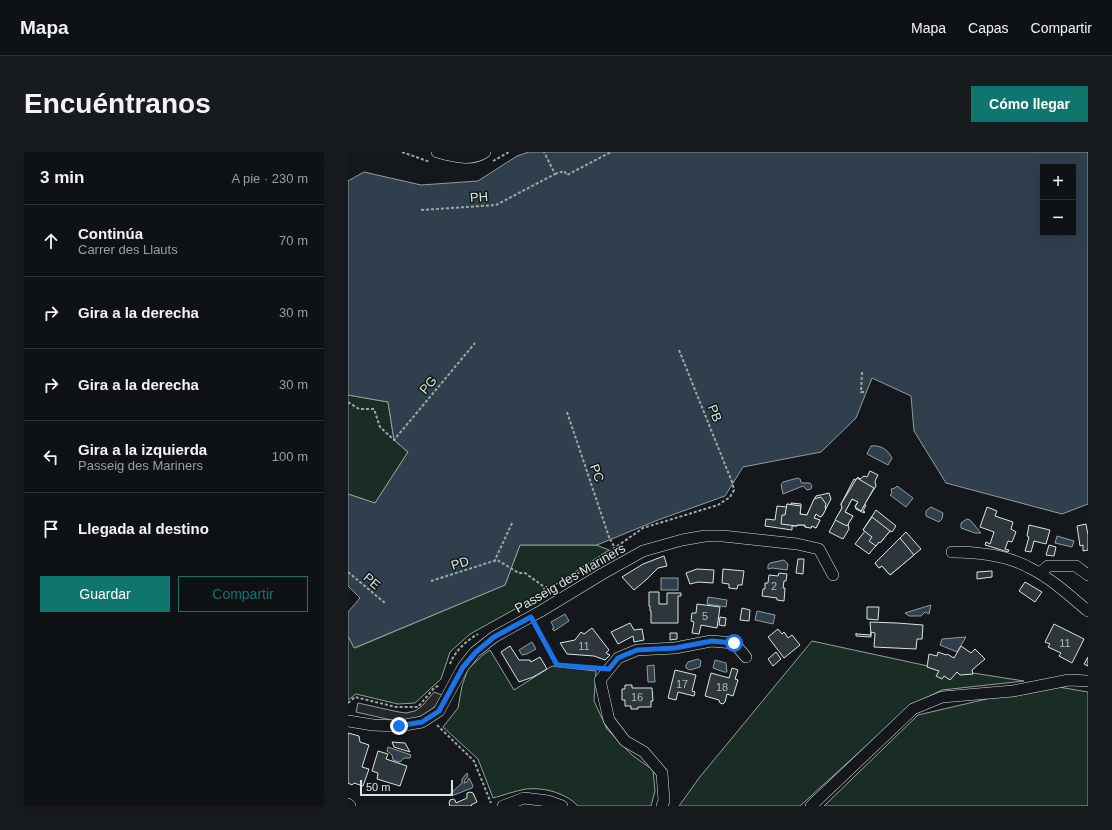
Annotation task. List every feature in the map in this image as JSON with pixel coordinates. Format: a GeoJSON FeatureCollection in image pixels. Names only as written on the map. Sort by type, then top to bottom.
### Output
{"type":"FeatureCollection","features":[{"type":"Feature","properties":{"kind":"street"},"geometry":{"type":"LineString","coordinates":[[436,152],[468,157],[480,156],[485,152]]}},
{"type":"Feature","properties":{"kind":"street","name":"Passeig des Mariners"},"geometry":{"type":"LineString","coordinates":[[348,721],[373,725],[399,726],[422,722],[429,718],[439,711],[463,667],[476,652],[494,637],[643,551],[682,540],[705,536],[723,536],[797,544],[818,549],[833,575]]}},
{"type":"Feature","properties":{"kind":"street"},"geometry":{"type":"LineString","coordinates":[[952,552],[977,552],[1005,558],[1031,568],[1054,583],[1088,612]]}},
{"type":"Feature","properties":{"kind":"street"},"geometry":{"type":"LineString","coordinates":[[1040,573],[1048,566],[1076,566],[1088,575]]}},
{"type":"Feature","properties":{"kind":"street"},"geometry":{"type":"LineString","coordinates":[[662,806],[664,801],[662,773],[644,752],[625,741],[609,720],[600,680],[618,658],[637,650],[675,648],[712,641],[734,643],[746,657]]}},
{"type":"Feature","properties":{"kind":"street"},"geometry":{"type":"LineString","coordinates":[[811,806],[913,709],[942,697],[1013,691],[1069,680],[1088,682]]}},
{"type":"Feature","properties":{"kind":"street"},"geometry":{"type":"LineString","coordinates":[[503,806],[524,798],[548,801],[562,806]]}},
{"type":"Feature","properties":{"kind":"path"},"geometry":{"type":"LineString","coordinates":[[544,152],[555,174]]}},
{"type":"Feature","properties":{"kind":"path","name":"PH"},"geometry":{"type":"LineString","coordinates":[[421,210],[496,205],[555,174],[564,170],[567,175],[611,152]]}},
{"type":"Feature","properties":{"kind":"path","name":"PG"},"geometry":{"type":"LineString","coordinates":[[348,402],[359,409],[374,409],[380,427],[394,440],[475,343]]}},
{"type":"Feature","properties":{"kind":"path","name":"PB"},"geometry":{"type":"LineString","coordinates":[[616,548],[643,528],[718,505],[730,497],[734,490],[679,350]]}},
{"type":"Feature","properties":{"kind":"path"},"geometry":{"type":"LineString","coordinates":[[862,372],[861,392],[866,392]]}},
{"type":"Feature","properties":{"kind":"path","name":"PC"},"geometry":{"type":"LineString","coordinates":[[567,412],[610,539],[616,548]]}},
{"type":"Feature","properties":{"kind":"path"},"geometry":{"type":"LineString","coordinates":[[494,562],[513,521]]}},
{"type":"Feature","properties":{"kind":"path"},"geometry":{"type":"LineString","coordinates":[[559,585],[616,548]]}},
{"type":"Feature","properties":{"kind":"path"},"geometry":{"type":"LineString","coordinates":[[494,562],[497,560],[519,573],[525,573],[543,586],[546,594],[553,590]]}},
{"type":"Feature","properties":{"kind":"path","name":"PD"},"geometry":{"type":"LineString","coordinates":[[431,581],[494,562]]}},
{"type":"Feature","properties":{"kind":"path"},"geometry":{"type":"LineString","coordinates":[[586,568],[594,579]]}},
{"type":"Feature","properties":{"kind":"path","name":"PE"},"geometry":{"type":"LineString","coordinates":[[348,572],[385,603]]}},
{"type":"Feature","properties":{"kind":"path"},"geometry":{"type":"LineString","coordinates":[[531,617],[557,665],[609,669]]}},
{"type":"Feature","properties":{"kind":"path"},"geometry":{"type":"LineString","coordinates":[[449,669],[454,655],[470,638],[482,631]]}},
{"type":"Feature","properties":{"kind":"path"},"geometry":{"type":"LineString","coordinates":[[348,703],[355,697],[396,706],[418,707],[434,688],[444,682]]}},
{"type":"Feature","properties":{"kind":"path"},"geometry":{"type":"LineString","coordinates":[[429,718],[474,761],[493,806]]}},
{"type":"Feature","properties":{"kind":"green space"},"geometry":{"type":"Polygon","coordinates":[[[348,395],[388,402],[394,440],[408,452],[375,503],[348,494],[348,395]]]}},
{"type":"Feature","properties":{"kind":"green space"},"geometry":{"type":"Polygon","coordinates":[[[520,545],[596,545],[609,550],[535,598],[470,634],[450,652],[441,679],[415,703],[398,704],[356,694],[348,700],[348,636],[355,648],[505,585],[520,545]]]}},
{"type":"Feature","properties":{"kind":"green space"},"geometry":{"type":"Polygon","coordinates":[[[812,641],[928,666],[1024,681],[942,690],[911,705],[800,806],[679,806],[699,778],[812,641]]]}},
{"type":"Feature","properties":{"kind":"green space"},"geometry":{"type":"Polygon","coordinates":[[[490,650],[514,690],[552,666],[596,671],[594,701],[607,729],[632,755],[653,770],[655,791],[651,806],[578,806],[573,801],[561,794],[540,789],[526,789],[493,798],[478,759],[443,727],[458,708],[462,686],[468,669],[490,650]]]}},
{"type":"Feature","properties":{"kind":"green space"},"geometry":{"type":"Polygon","coordinates":[[[1047,685],[1088,692],[1088,806],[824,806],[918,715],[1047,685]]]}},
{"type":"Feature","properties":{"kind":"shaded area"},"geometry":{"type":"Polygon","coordinates":[[[434,692],[442,695],[436,705],[432,710],[417,719],[400,722],[356,712],[358,703],[406,713],[415,711],[422,706],[434,692]]]}},
{"type":"Feature","properties":{"kind":"water"},"geometry":{"type":"Polygon","coordinates":[[[529,152],[1088,152],[1088,504],[1062,514],[946,483],[914,431],[911,396],[872,378],[856,418],[821,452],[743,467],[725,496],[658,520],[597,545],[520,545],[505,585],[354,648],[348,636],[348,612],[360,598],[348,586],[348,494],[375,503],[408,452],[394,440],[388,402],[348,395],[348,181],[364,172],[421,185],[478,181],[517,156],[529,152]]]}},
{"type":"Feature","properties":{"kind":"water"},"geometry":{"type":"Polygon","coordinates":[[[871,446],[881,447],[888,452],[892,458],[888,465],[867,454],[871,446]]]}},
{"type":"Feature","properties":{"kind":"water"},"geometry":{"type":"Polygon","coordinates":[[[798,478],[802,483],[810,483],[812,486],[811,489],[807,490],[803,486],[783,494],[781,485],[783,482],[798,478]]]}},
{"type":"Feature","properties":{"kind":"water"},"geometry":{"type":"Polygon","coordinates":[[[897,486],[913,498],[906,507],[890,495],[892,493],[891,489],[897,486]]]}},
{"type":"Feature","properties":{"kind":"water"},"geometry":{"type":"Polygon","coordinates":[[[931,507],[943,513],[942,519],[939,522],[926,516],[926,511],[931,507]]]}},
{"type":"Feature","properties":{"kind":"water"},"geometry":{"type":"Polygon","coordinates":[[[967,519],[970,520],[981,533],[975,533],[961,528],[961,523],[967,519]]]}},
{"type":"Feature","properties":{"kind":"water"},"geometry":{"type":"Polygon","coordinates":[[[1057,536],[1074,541],[1072,547],[1055,543],[1057,536]]]}},
{"type":"Feature","properties":{"kind":"water"},"geometry":{"type":"Polygon","coordinates":[[[784,560],[788,564],[787,570],[772,568],[768,569],[768,565],[770,563],[784,560]]]}},
{"type":"Feature","properties":{"kind":"water"},"geometry":{"type":"Polygon","coordinates":[[[661,578],[678,578],[678,590],[661,590],[661,578]]]}},
{"type":"Feature","properties":{"kind":"water"},"geometry":{"type":"Polygon","coordinates":[[[708,597],[727,600],[726,607],[707,604],[708,597]]]}},
{"type":"Feature","properties":{"kind":"water"},"geometry":{"type":"Polygon","coordinates":[[[931,605],[929,614],[925,612],[921,616],[909,616],[905,613],[931,605]]]}},
{"type":"Feature","properties":{"kind":"water"},"geometry":{"type":"Polygon","coordinates":[[[757,611],[775,615],[773,624],[755,620],[757,611]]]}},
{"type":"Feature","properties":{"kind":"water"},"geometry":{"type":"Polygon","coordinates":[[[565,614],[569,621],[554,631],[552,629],[554,628],[551,622],[565,614]]]}},
{"type":"Feature","properties":{"kind":"water"},"geometry":{"type":"Polygon","coordinates":[[[966,637],[957,652],[940,645],[942,639],[966,637]]]}},
{"type":"Feature","properties":{"kind":"water"},"geometry":{"type":"Polygon","coordinates":[[[532,642],[536,649],[522,655],[519,650],[532,642]]]}},
{"type":"Feature","properties":{"kind":"water"},"geometry":{"type":"Polygon","coordinates":[[[698,659],[701,661],[700,667],[690,670],[686,668],[688,662],[698,659]]]}},
{"type":"Feature","properties":{"kind":"water"},"geometry":{"type":"Polygon","coordinates":[[[715,660],[726,663],[727,672],[713,668],[715,660]]]}},
{"type":"Feature","properties":{"kind":"water"},"geometry":{"type":"Polygon","coordinates":[[[654,665],[655,682],[648,682],[647,666],[654,665]]]}},
{"type":"Feature","properties":{"kind":"water"},"geometry":{"type":"Polygon","coordinates":[[[388,747],[411,755],[410,758],[404,758],[400,762],[393,760],[392,755],[387,751],[388,747]]]}},
{"type":"Feature","properties":{"kind":"water"},"geometry":{"type":"Polygon","coordinates":[[[467,773],[468,776],[464,783],[467,782],[469,778],[473,786],[472,788],[454,795],[450,794],[462,783],[462,779],[467,773]]]}},
{"type":"Feature","properties":{"kind":"building"},"geometry":{"type":"Polygon","coordinates":[[[870,471],[878,475],[875,481],[876,486],[864,505],[866,505],[863,511],[865,512],[864,513],[856,509],[855,506],[858,502],[852,499],[845,512],[853,516],[848,524],[849,529],[843,539],[829,532],[842,508],[841,504],[854,479],[856,480],[858,477],[860,479],[864,476],[867,477],[870,471]]]}},
{"type":"Feature","properties":{"kind":"building"},"geometry":{"type":"Polygon","coordinates":[[[857,478],[874,488],[861,511],[855,507],[858,502],[852,499],[845,512],[853,516],[847,526],[835,520],[842,508],[841,504],[857,478]]]}},
{"type":"Feature","properties":{"kind":"building"},"geometry":{"type":"Polygon","coordinates":[[[829,493],[831,499],[822,516],[820,517],[816,514],[814,518],[820,520],[816,528],[812,526],[811,528],[805,527],[805,525],[797,525],[792,526],[792,530],[765,526],[766,519],[775,520],[777,506],[787,507],[787,504],[791,505],[791,503],[801,504],[800,514],[807,515],[816,496],[829,493]]]}},
{"type":"Feature","properties":{"kind":"building"},"geometry":{"type":"Polygon","coordinates":[[[821,497],[826,504],[826,509],[820,517],[816,514],[814,518],[820,520],[816,528],[812,526],[811,528],[805,527],[805,525],[797,526],[781,524],[782,515],[785,515],[787,504],[801,506],[800,514],[807,515],[814,499],[821,497]]]}},
{"type":"Feature","properties":{"kind":"building"},"geometry":{"type":"Polygon","coordinates":[[[987,507],[997,511],[995,516],[1013,522],[1011,529],[1016,532],[1012,542],[1008,541],[1005,549],[1009,550],[1008,552],[985,545],[986,542],[990,544],[994,532],[980,527],[987,507]]]}},
{"type":"Feature","properties":{"kind":"building"},"geometry":{"type":"Polygon","coordinates":[[[876,510],[896,526],[892,532],[890,531],[869,554],[855,544],[865,531],[863,530],[876,510]]]}},
{"type":"Feature","properties":{"kind":"building"},"geometry":{"type":"Polygon","coordinates":[[[872,517],[890,531],[876,546],[869,541],[872,537],[863,530],[872,517]]]}},
{"type":"Feature","properties":{"kind":"building"},"geometry":{"type":"Polygon","coordinates":[[[1086,524],[1088,550],[1083,551],[1083,545],[1080,546],[1077,526],[1086,524]]]}},
{"type":"Feature","properties":{"kind":"building"},"geometry":{"type":"Polygon","coordinates":[[[1029,525],[1050,530],[1046,544],[1034,541],[1031,552],[1025,551],[1029,537],[1027,536],[1029,525]]]}},
{"type":"Feature","properties":{"kind":"building"},"geometry":{"type":"Polygon","coordinates":[[[906,532],[921,549],[890,575],[882,566],[879,568],[875,563],[906,532]]]}},
{"type":"Feature","properties":{"kind":"building"},"geometry":{"type":"Polygon","coordinates":[[[900,538],[914,555],[890,575],[882,566],[879,568],[875,563],[900,538]]]}},
{"type":"Feature","properties":{"kind":"building"},"geometry":{"type":"Polygon","coordinates":[[[1049,545],[1056,547],[1054,556],[1046,555],[1049,545]]]}},
{"type":"Feature","properties":{"kind":"building"},"geometry":{"type":"Polygon","coordinates":[[[664,556],[667,566],[658,568],[634,590],[622,577],[643,564],[664,556]]]}},
{"type":"Feature","properties":{"kind":"building"},"geometry":{"type":"Polygon","coordinates":[[[798,559],[804,559],[803,574],[796,573],[798,559]]]}},
{"type":"Feature","properties":{"kind":"building"},"geometry":{"type":"Polygon","coordinates":[[[697,569],[714,570],[713,583],[698,582],[690,584],[686,573],[697,569]]]}},
{"type":"Feature","properties":{"kind":"building"},"geometry":{"type":"Polygon","coordinates":[[[723,569],[744,571],[742,585],[738,585],[737,589],[729,588],[729,584],[722,583],[723,569]]]}},
{"type":"Feature","properties":{"kind":"building"},"geometry":{"type":"Polygon","coordinates":[[[992,571],[992,577],[977,579],[977,572],[992,571]]]}},
{"type":"Feature","properties":{"kind":"building"},"geometry":{"type":"Polygon","coordinates":[[[779,573],[787,574],[783,588],[785,588],[784,601],[777,600],[777,598],[762,596],[763,589],[765,589],[765,583],[768,583],[769,575],[778,576],[779,573]]]}},
{"type":"Feature","properties":{"kind":"building"},"geometry":{"type":"Polygon","coordinates":[[[1025,582],[1042,592],[1035,602],[1019,591],[1025,582]]]}},
{"type":"Feature","properties":{"kind":"building"},"geometry":{"type":"Polygon","coordinates":[[[649,592],[659,592],[659,604],[667,604],[667,593],[681,593],[681,596],[678,596],[678,623],[651,623],[649,592]]]}},
{"type":"Feature","properties":{"kind":"building"},"geometry":{"type":"Polygon","coordinates":[[[697,604],[720,607],[717,628],[701,625],[699,634],[692,633],[694,622],[691,621],[692,613],[696,613],[697,604]]]}},
{"type":"Feature","properties":{"kind":"building"},"geometry":{"type":"Polygon","coordinates":[[[867,607],[879,607],[878,620],[867,619],[867,607]]]}},
{"type":"Feature","properties":{"kind":"building"},"geometry":{"type":"Polygon","coordinates":[[[742,608],[750,610],[749,621],[740,620],[742,608]]]}},
{"type":"Feature","properties":{"kind":"building"},"geometry":{"type":"Polygon","coordinates":[[[720,617],[726,618],[725,626],[719,625],[720,617]]]}},
{"type":"Feature","properties":{"kind":"building"},"geometry":{"type":"Polygon","coordinates":[[[870,622],[923,625],[922,639],[917,639],[916,649],[874,647],[875,633],[871,632],[871,635],[870,622]]]}},
{"type":"Feature","properties":{"kind":"building"},"geometry":{"type":"Polygon","coordinates":[[[630,623],[634,630],[642,629],[644,640],[634,642],[633,636],[618,644],[611,632],[630,623]]]}},
{"type":"Feature","properties":{"kind":"building"},"geometry":{"type":"Polygon","coordinates":[[[1054,624],[1084,639],[1072,663],[1059,656],[1061,653],[1048,647],[1050,644],[1045,642],[1054,624]]]}},
{"type":"Feature","properties":{"kind":"building"},"geometry":{"type":"Polygon","coordinates":[[[592,628],[609,650],[606,653],[610,655],[605,660],[594,656],[567,654],[560,643],[575,640],[581,632],[584,634],[592,628]]]}},
{"type":"Feature","properties":{"kind":"building"},"geometry":{"type":"Polygon","coordinates":[[[778,629],[782,634],[784,632],[788,638],[792,635],[800,645],[784,658],[768,637],[778,629]]]}},
{"type":"Feature","properties":{"kind":"building"},"geometry":{"type":"Polygon","coordinates":[[[670,633],[677,633],[677,639],[670,640],[670,633]]]}},
{"type":"Feature","properties":{"kind":"building"},"geometry":{"type":"Polygon","coordinates":[[[856,633],[857,634],[871,635],[871,637],[856,636],[856,633]]]}},
{"type":"Feature","properties":{"kind":"building"},"geometry":{"type":"Polygon","coordinates":[[[510,646],[519,660],[530,660],[531,662],[540,657],[547,669],[533,677],[519,682],[501,652],[510,646]]]}},
{"type":"Feature","properties":{"kind":"building"},"geometry":{"type":"Polygon","coordinates":[[[961,646],[971,653],[975,649],[985,659],[972,670],[973,674],[960,675],[957,672],[950,680],[944,676],[942,679],[936,676],[939,671],[927,667],[929,654],[937,656],[938,652],[947,654],[954,658],[961,646]]]}},
{"type":"Feature","properties":{"kind":"building"},"geometry":{"type":"Polygon","coordinates":[[[776,652],[781,659],[773,666],[768,659],[776,652]]]}},
{"type":"Feature","properties":{"kind":"building"},"geometry":{"type":"Polygon","coordinates":[[[1088,657],[1088,666],[1084,664],[1088,657]]]}},
{"type":"Feature","properties":{"kind":"building"},"geometry":{"type":"Polygon","coordinates":[[[732,668],[738,670],[735,679],[738,680],[733,696],[727,694],[723,704],[720,703],[719,700],[705,696],[711,673],[729,678],[732,668]]]}},
{"type":"Feature","properties":{"kind":"building"},"geometry":{"type":"Polygon","coordinates":[[[675,670],[696,675],[692,691],[695,692],[694,696],[678,692],[676,700],[668,698],[675,670]]]}},
{"type":"Feature","properties":{"kind":"building"},"geometry":{"type":"Polygon","coordinates":[[[625,685],[632,685],[632,688],[652,688],[653,701],[651,701],[651,707],[638,707],[638,709],[631,709],[631,706],[625,706],[625,700],[622,700],[622,689],[625,689],[625,685]]]}},
{"type":"Feature","properties":{"kind":"building"},"geometry":{"type":"Polygon","coordinates":[[[348,733],[359,736],[360,742],[369,745],[362,767],[369,769],[363,786],[348,783],[348,733]]]}},
{"type":"Feature","properties":{"kind":"building"},"geometry":{"type":"Polygon","coordinates":[[[392,742],[405,743],[410,752],[394,747],[392,742]]]}},
{"type":"Feature","properties":{"kind":"building"},"geometry":{"type":"Polygon","coordinates":[[[378,751],[388,754],[386,759],[407,766],[400,786],[377,779],[378,773],[372,771],[378,751]]]}},
{"type":"Feature","properties":{"kind":"building"},"geometry":{"type":"Polygon","coordinates":[[[467,793],[473,793],[477,802],[471,805],[472,806],[450,806],[450,800],[455,800],[456,803],[467,798],[467,793]]]}},
{"type":"Feature","properties":{"kind":"route"},"geometry":{"type":"LineString","coordinates":[[399,726],[422,722],[439,711],[463,667],[476,652],[494,637],[531,617],[557,665],[609,669],[618,658],[637,650],[675,648],[712,641],[734,643]]}}]}
